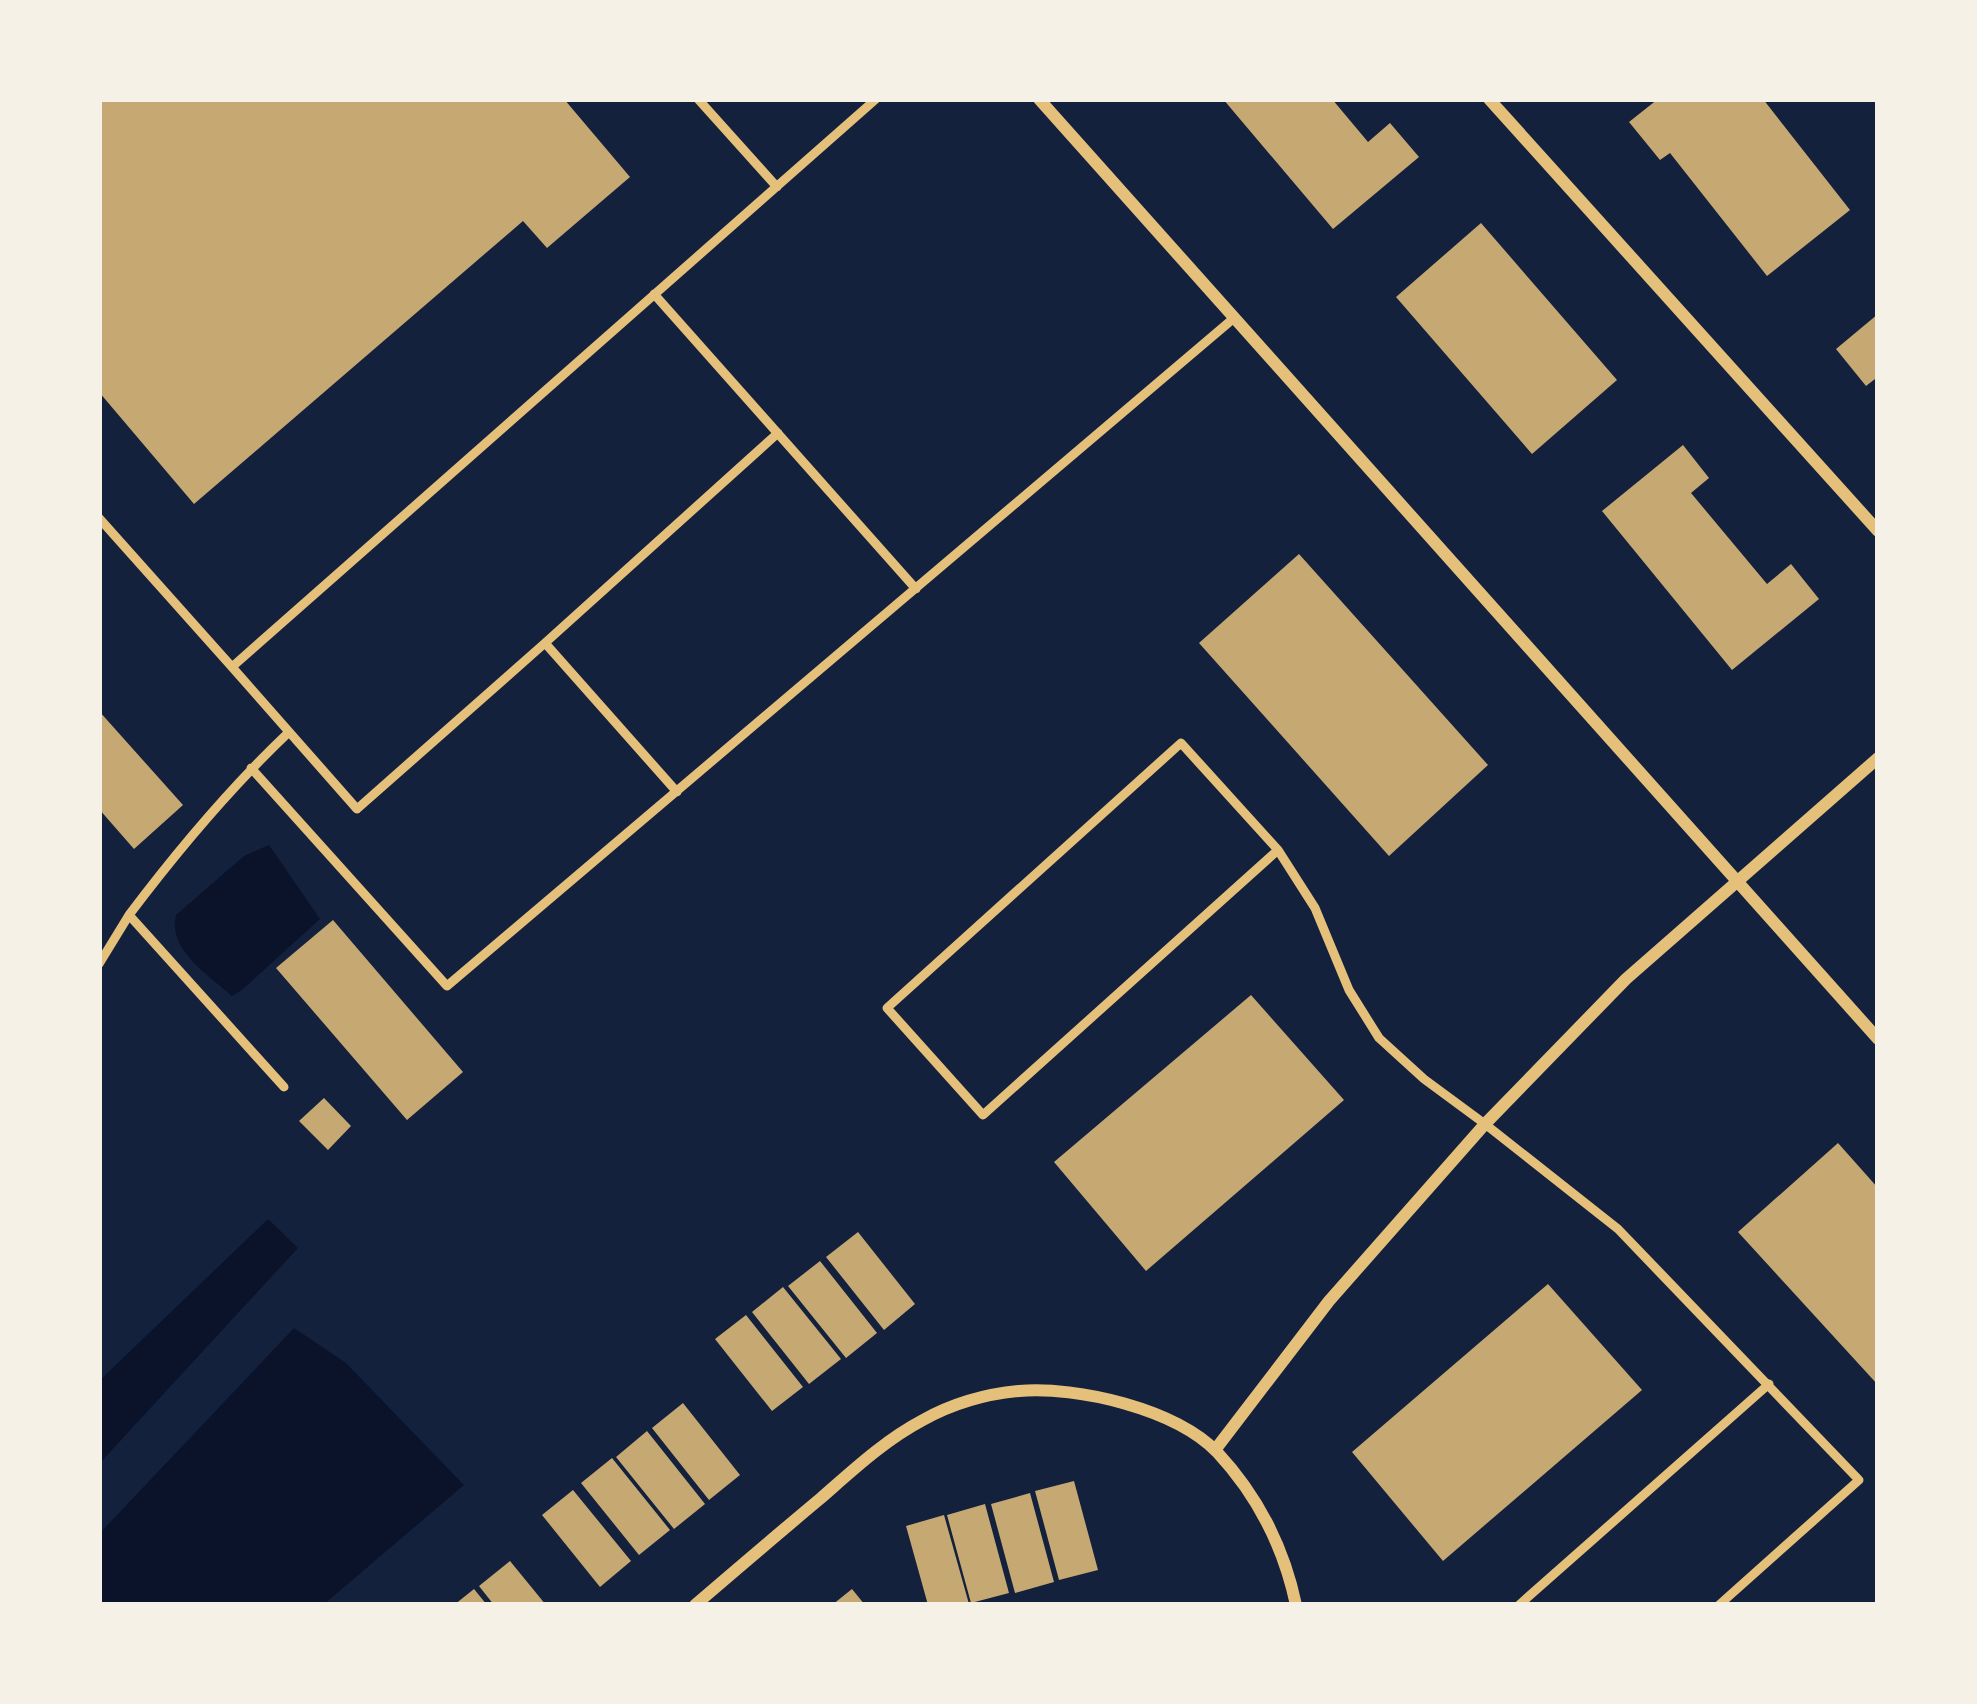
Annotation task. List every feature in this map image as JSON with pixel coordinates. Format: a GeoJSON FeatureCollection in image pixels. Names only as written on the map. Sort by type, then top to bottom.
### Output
{"type":"FeatureCollection","features":[{"type":"Feature","properties":{"kind":"street"},"geometry":{"type":"LineString","coordinates":[[1039,99],[1878,1039]]}},
{"type":"Feature","properties":{"kind":"street"},"geometry":{"type":"LineString","coordinates":[[1489,99],[1878,531]]}},
{"type":"Feature","properties":{"kind":"street"},"geometry":{"type":"LineString","coordinates":[[1215,1450],[1330,1301],[1486,1124],[1626,979],[1878,758]]}},
{"type":"Feature","properties":{"kind":"street"},"geometry":{"type":"LineString","coordinates":[[694,1605],[876,1451],[921,1421],[961,1403],[1019,1391],[1076,1393],[1127,1406],[1176,1423],[1215,1450],[1262,1511],[1296,1605]]}},
{"type":"Feature","properties":{"kind":"lane"},"geometry":{"type":"LineString","coordinates":[[698,99],[776,187]]}},
{"type":"Feature","properties":{"kind":"lane"},"geometry":{"type":"LineString","coordinates":[[232,668],[876,99]]}},
{"type":"Feature","properties":{"kind":"lane"},"geometry":{"type":"LineString","coordinates":[[655,294],[916,589]]}},
{"type":"Feature","properties":{"kind":"lane"},"geometry":{"type":"LineString","coordinates":[[251,768],[447,986],[1234,318]]}},
{"type":"Feature","properties":{"kind":"lane"},"geometry":{"type":"LineString","coordinates":[[99,518],[357,809],[778,433]]}},
{"type":"Feature","properties":{"kind":"lane"},"geometry":{"type":"LineString","coordinates":[[545,643],[677,792]]}},
{"type":"Feature","properties":{"kind":"lane"},"geometry":{"type":"LineString","coordinates":[[99,964],[128,915],[176,853],[289,732]]}},
{"type":"Feature","properties":{"kind":"lane"},"geometry":{"type":"LineString","coordinates":[[1277,850],[983,1114],[887,1008],[1181,743],[1277,850],[1315,908],[1349,989],[1379,1038],[1424,1079],[1618,1229],[1859,1480],[1719,1605]]}},
{"type":"Feature","properties":{"kind":"lane"},"geometry":{"type":"LineString","coordinates":[[128,915],[284,1087]]}},
{"type":"Feature","properties":{"kind":"lane"},"geometry":{"type":"LineString","coordinates":[[1520,1605],[1769,1384]]}},
{"type":"Feature","properties":{"kind":"water"},"geometry":{"type":"Polygon","coordinates":[[[269,845],[320,919],[232,996],[184,950],[175,928],[176,915],[244,856],[269,845]]]}},
{"type":"Feature","properties":{"kind":"water"},"geometry":{"type":"Polygon","coordinates":[[[268,1219],[298,1248],[99,1464],[99,1381],[268,1219]]]}},
{"type":"Feature","properties":{"kind":"water"},"geometry":{"type":"Polygon","coordinates":[[[294,1328],[346,1363],[464,1485],[323,1605],[99,1605],[99,1534],[294,1328]]]}},
{"type":"Feature","properties":{"kind":"building"},"geometry":{"type":"Polygon","coordinates":[[[99,99],[564,99],[630,177],[547,248],[523,221],[194,504],[99,392],[99,99]]]}},
{"type":"Feature","properties":{"kind":"building"},"geometry":{"type":"Polygon","coordinates":[[[1223,99],[1332,99],[1368,142],[1390,123],[1419,157],[1333,229],[1223,99]]]}},
{"type":"Feature","properties":{"kind":"building"},"geometry":{"type":"Polygon","coordinates":[[[1658,99],[1763,99],[1850,210],[1767,276],[1670,153],[1660,160],[1629,122],[1658,99]]]}},
{"type":"Feature","properties":{"kind":"building"},"geometry":{"type":"Polygon","coordinates":[[[1481,223],[1617,380],[1532,454],[1396,297],[1481,223]]]}},
{"type":"Feature","properties":{"kind":"building"},"geometry":{"type":"Polygon","coordinates":[[[1878,314],[1878,382],[1875,379],[1866,386],[1836,349],[1878,314]]]}},
{"type":"Feature","properties":{"kind":"building"},"geometry":{"type":"Polygon","coordinates":[[[1683,445],[1709,478],[1691,493],[1767,584],[1791,564],[1819,599],[1732,670],[1602,511],[1683,445]]]}},
{"type":"Feature","properties":{"kind":"building"},"geometry":{"type":"Polygon","coordinates":[[[1299,554],[1488,765],[1389,856],[1199,643],[1299,554]]]}},
{"type":"Feature","properties":{"kind":"building"},"geometry":{"type":"Polygon","coordinates":[[[99,711],[183,805],[134,849],[99,809],[99,711]]]}},
{"type":"Feature","properties":{"kind":"building"},"geometry":{"type":"Polygon","coordinates":[[[333,920],[463,1072],[407,1120],[276,968],[333,920]]]}},
{"type":"Feature","properties":{"kind":"building"},"geometry":{"type":"Polygon","coordinates":[[[1251,995],[1344,1100],[1146,1271],[1054,1162],[1251,995]]]}},
{"type":"Feature","properties":{"kind":"building"},"geometry":{"type":"Polygon","coordinates":[[[324,1098],[351,1126],[328,1150],[299,1121],[324,1098]]]}},
{"type":"Feature","properties":{"kind":"building"},"geometry":{"type":"Polygon","coordinates":[[[1838,1143],[1878,1188],[1878,1385],[1738,1232],[1838,1143]]]}},
{"type":"Feature","properties":{"kind":"building"},"geometry":{"type":"Polygon","coordinates":[[[858,1232],[915,1304],[884,1330],[826,1257],[858,1232]]]}},
{"type":"Feature","properties":{"kind":"building"},"geometry":{"type":"Polygon","coordinates":[[[820,1261],[877,1333],[846,1358],[788,1286],[820,1261]]]}},
{"type":"Feature","properties":{"kind":"building"},"geometry":{"type":"Polygon","coordinates":[[[1548,1284],[1642,1390],[1443,1561],[1352,1452],[1548,1284]]]}},
{"type":"Feature","properties":{"kind":"building"},"geometry":{"type":"Polygon","coordinates":[[[783,1287],[841,1359],[809,1384],[752,1312],[783,1287]]]}},
{"type":"Feature","properties":{"kind":"building"},"geometry":{"type":"Polygon","coordinates":[[[746,1315],[803,1387],[772,1411],[715,1339],[746,1315]]]}},
{"type":"Feature","properties":{"kind":"building"},"geometry":{"type":"Polygon","coordinates":[[[683,1403],[740,1475],[709,1500],[652,1428],[683,1403]]]}},
{"type":"Feature","properties":{"kind":"building"},"geometry":{"type":"Polygon","coordinates":[[[647,1431],[705,1504],[674,1529],[616,1457],[647,1431]]]}},
{"type":"Feature","properties":{"kind":"building"},"geometry":{"type":"Polygon","coordinates":[[[612,1458],[670,1530],[639,1555],[581,1483],[612,1458]]]}},
{"type":"Feature","properties":{"kind":"building"},"geometry":{"type":"Polygon","coordinates":[[[1074,1481],[1098,1570],[1059,1580],[1035,1491],[1074,1481]]]}},
{"type":"Feature","properties":{"kind":"building"},"geometry":{"type":"Polygon","coordinates":[[[573,1490],[631,1561],[600,1587],[542,1515],[573,1490]]]}},
{"type":"Feature","properties":{"kind":"building"},"geometry":{"type":"Polygon","coordinates":[[[1030,1493],[1054,1582],[1015,1593],[991,1504],[1030,1493]]]}},
{"type":"Feature","properties":{"kind":"building"},"geometry":{"type":"Polygon","coordinates":[[[985,1504],[1009,1593],[971,1603],[947,1515],[985,1504]]]}},
{"type":"Feature","properties":{"kind":"building"},"geometry":{"type":"Polygon","coordinates":[[[944,1515],[966,1605],[928,1605],[906,1526],[944,1515]]]}},
{"type":"Feature","properties":{"kind":"building"},"geometry":{"type":"Polygon","coordinates":[[[510,1561],[546,1605],[494,1605],[479,1586],[510,1561]]]}},
{"type":"Feature","properties":{"kind":"building"},"geometry":{"type":"Polygon","coordinates":[[[474,1589],[487,1605],[454,1605],[474,1589]]]}},
{"type":"Feature","properties":{"kind":"building"},"geometry":{"type":"Polygon","coordinates":[[[852,1589],[865,1605],[832,1605],[852,1589]]]}}]}
